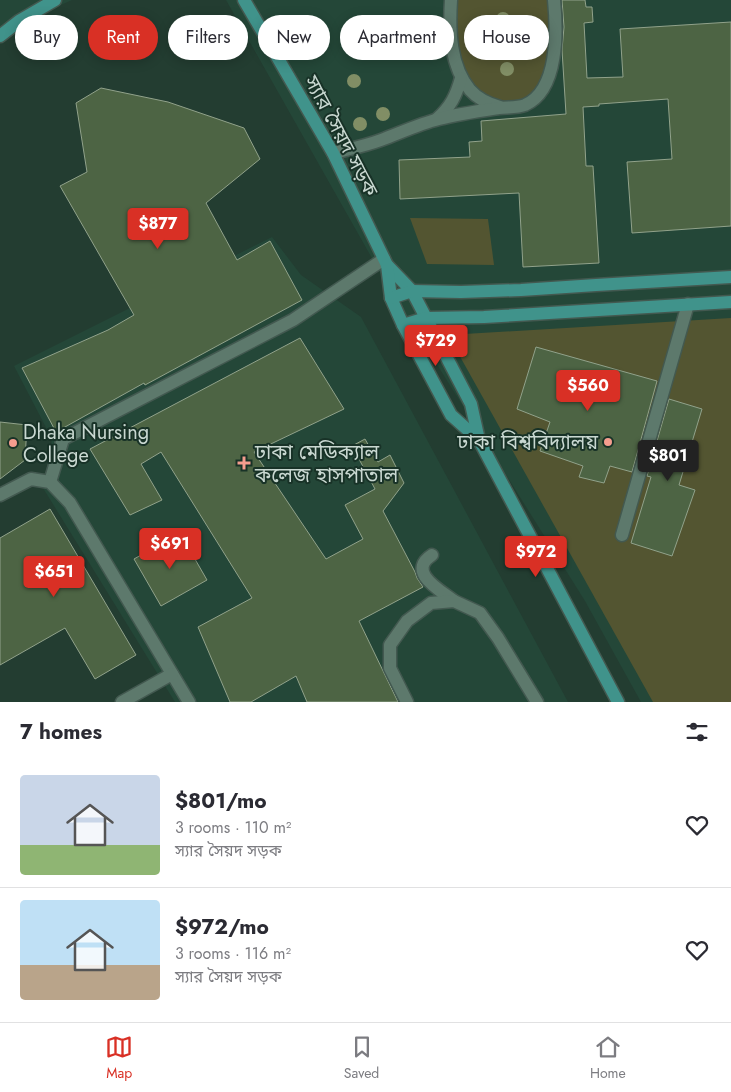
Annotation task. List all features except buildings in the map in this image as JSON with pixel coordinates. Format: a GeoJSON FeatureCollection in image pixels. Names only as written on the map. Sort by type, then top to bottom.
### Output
{"type":"FeatureCollection","features":[{"type":"Feature","properties":{"kind":"main road"},"geometry":{"type":"LineString","coordinates":[[30,15],[56,0]]}},
{"type":"Feature","properties":{"kind":"main road","name":"স্যার সৈয়দ সড়ক"},"geometry":{"type":"LineString","coordinates":[[244,0],[333,153],[386,262],[412,291],[471,404],[480,440],[618,702]]}},
{"type":"Feature","properties":{"kind":"main road"},"geometry":{"type":"LineString","coordinates":[[0,24],[15,22]]}},
{"type":"Feature","properties":{"kind":"main road"},"geometry":{"type":"LineString","coordinates":[[0,36],[15,24]]}},
{"type":"Feature","properties":{"kind":"main road","name":"স্যার সৈয়দ সড়ক"},"geometry":{"type":"LineString","coordinates":[[386,262],[391,298],[403,325],[452,415],[480,440]]}},
{"type":"Feature","properties":{"kind":"main road"},"geometry":{"type":"LineString","coordinates":[[391,298],[412,291],[521,290],[731,277]]}},
{"type":"Feature","properties":{"kind":"main road"},"geometry":{"type":"LineString","coordinates":[[403,325],[426,318],[484,317],[731,302]]}},
{"type":"Feature","properties":{"kind":"lane"},"geometry":{"type":"LineString","coordinates":[[451,0],[452,44],[454,59],[461,78],[471,92],[480,99],[502,108]]}},
{"type":"Feature","properties":{"kind":"lane"},"geometry":{"type":"LineString","coordinates":[[333,153],[378,141],[437,119],[468,112],[524,106],[533,101],[546,84],[554,59],[556,46],[554,0]]}},
{"type":"Feature","properties":{"kind":"lane"},"geometry":{"type":"LineString","coordinates":[[437,119],[454,100],[461,78]]}},
{"type":"Feature","properties":{"kind":"lane"},"geometry":{"type":"LineString","coordinates":[[50,482],[63,440],[293,320],[386,262]]}},
{"type":"Feature","properties":{"kind":"lane"},"geometry":{"type":"LineString","coordinates":[[622,534],[688,304]]}},
{"type":"Feature","properties":{"kind":"lane"},"geometry":{"type":"LineString","coordinates":[[0,495],[31,479],[50,482],[70,503],[189,702]]}},
{"type":"Feature","properties":{"kind":"lane"},"geometry":{"type":"LineString","coordinates":[[432,555],[425,559],[422,566],[427,581],[454,601],[480,613],[498,638],[537,702]]}},
{"type":"Feature","properties":{"kind":"lane"},"geometry":{"type":"LineString","coordinates":[[407,702],[390,668],[390,645],[407,621],[432,604],[454,601]]}},
{"type":"Feature","properties":{"kind":"lane"},"geometry":{"type":"LineString","coordinates":[[122,702],[172,674]]}},
{"type":"Feature","properties":{"kind":"shaded area"},"geometry":{"type":"Polygon","coordinates":[[[0,0],[72,0],[38,15],[15,15],[15,25],[0,32],[0,0]]]}},
{"type":"Feature","properties":{"kind":"shaded area","name":"ঢাকা বিশ্ববিদ্যালয়"},"geometry":{"type":"Polygon","coordinates":[[[226,0],[731,0],[731,702],[641,702],[585,601],[386,283],[260,60],[330,60],[330,15],[258,15],[258,57],[248,39],[248,15],[234,15],[226,0]]]}},
{"type":"Feature","properties":{"kind":"shaded area"},"geometry":{"type":"Polygon","coordinates":[[[457,0],[549,0],[550,29],[549,53],[549,15],[464,15],[464,60],[548,60],[546,69],[536,89],[523,100],[514,102],[495,100],[478,90],[471,83],[462,66],[456,29],[457,0]]]}},
{"type":"Feature","properties":{"kind":"shaded area"},"geometry":{"type":"Polygon","coordinates":[[[410,218],[488,219],[494,265],[427,264],[410,218]]]}},
{"type":"Feature","properties":{"kind":"shaded area","name":"ঢাকা মেডিক্যাল কলেজ হাসপাতাল"},"geometry":{"type":"Polygon","coordinates":[[[272,237],[301,275],[361,317],[568,702],[194,702],[198,700],[175,702],[43,488],[52,439],[14,366],[272,237]]]}},
{"type":"Feature","properties":{"kind":"shaded area"},"geometry":{"type":"Polygon","coordinates":[[[731,318],[731,702],[653,702],[448,335],[731,318]]]}},
{"type":"Feature","properties":{"kind":"place","name":"ঢাকা বিশ্ববিদ্যালয়"},"geometry":{"type":"Point","coordinates":[608,442]}},
{"type":"Feature","properties":{"kind":"place","name":"Dhaka Nursing College"},"geometry":{"type":"Point","coordinates":[13,443]}},
{"type":"Feature","properties":{"kind":"place","name":"ঢাকা মেডিক্যাল কলেজ হাসপাতাল"},"geometry":{"type":"Point","coordinates":[244,463]}}]}
